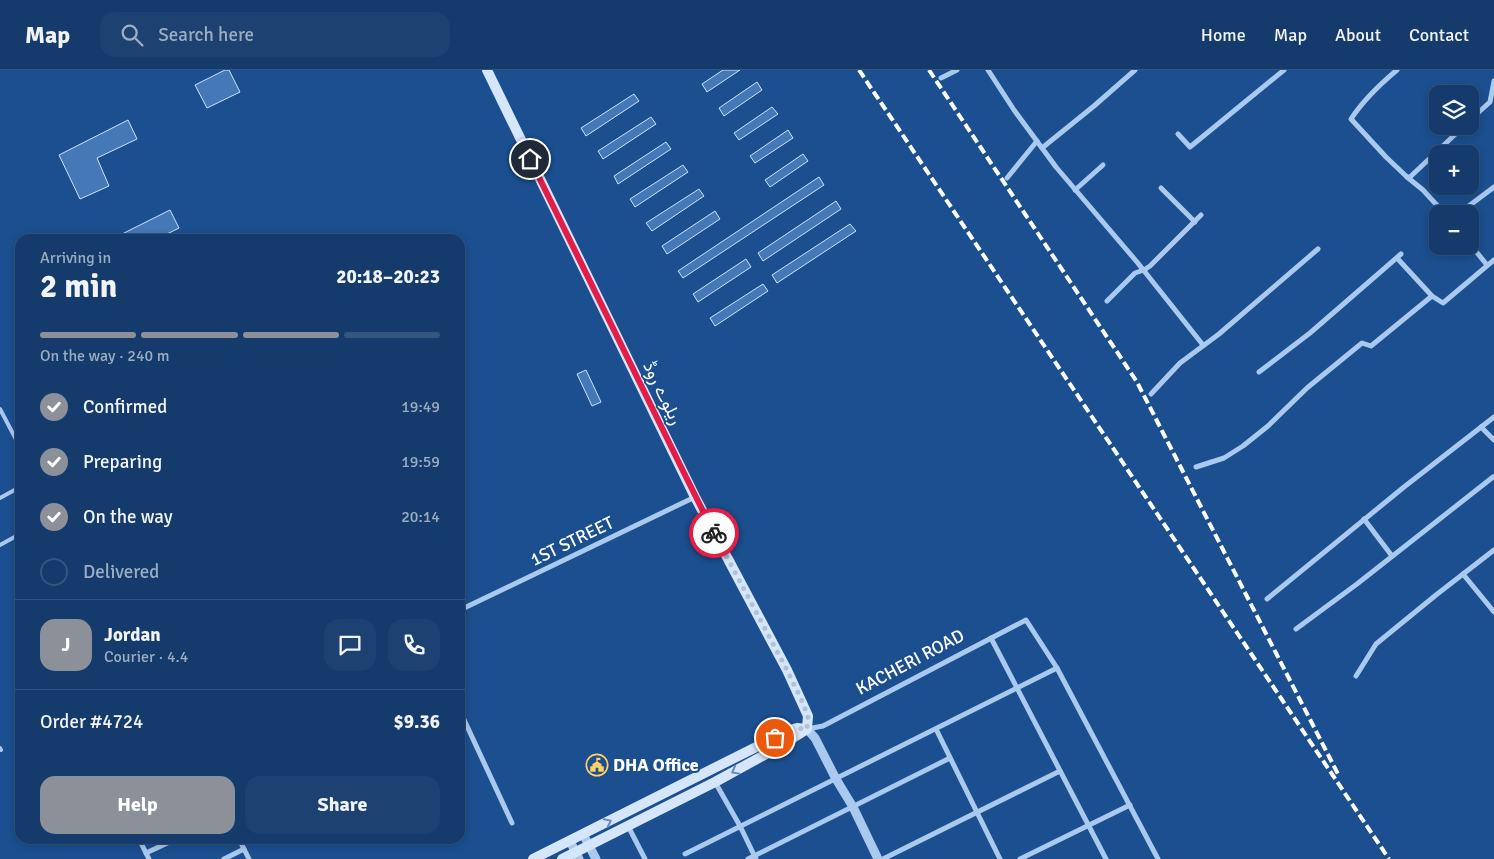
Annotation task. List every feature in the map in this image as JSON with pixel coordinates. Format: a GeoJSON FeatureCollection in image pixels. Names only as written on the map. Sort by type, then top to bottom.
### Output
{"type":"FeatureCollection","features":[{"type":"Feature","properties":{"kind":"main road","name":"ریلوے روڈ"},"geometry":{"type":"LineString","coordinates":[[487,70],[695,497],[787,670],[808,716],[807,729]]}},
{"type":"Feature","properties":{"kind":"main road","name":"KACHERI ROAD"},"geometry":{"type":"LineString","coordinates":[[533,859],[790,730],[797,728],[807,729]]}},
{"type":"Feature","properties":{"kind":"main road","name":"KACHERI ROAD"},"geometry":{"type":"LineString","coordinates":[[562,859],[578,856],[589,846],[715,782],[786,743],[807,729]]}},
{"type":"Feature","properties":{"kind":"street"},"geometry":{"type":"LineString","coordinates":[[941,78],[957,70]]}},
{"type":"Feature","properties":{"kind":"street"},"geometry":{"type":"LineString","coordinates":[[988,70],[1042,148],[1075,190],[1144,270],[1203,346]]}},
{"type":"Feature","properties":{"kind":"street"},"geometry":{"type":"LineString","coordinates":[[1042,148],[1135,70]]}},
{"type":"Feature","properties":{"kind":"street"},"geometry":{"type":"LineString","coordinates":[[1178,134],[1190,147],[1284,70]]}},
{"type":"Feature","properties":{"kind":"street"},"geometry":{"type":"LineString","coordinates":[[1397,70],[1376,87],[1361,103],[1351,118],[1407,178],[1423,190],[1437,205]]}},
{"type":"Feature","properties":{"kind":"street"},"geometry":{"type":"LineString","coordinates":[[1479,112],[1490,102],[1494,80]]}},
{"type":"Feature","properties":{"kind":"street"},"geometry":{"type":"LineString","coordinates":[[1407,178],[1454,135]]}},
{"type":"Feature","properties":{"kind":"street"},"geometry":{"type":"LineString","coordinates":[[1007,178],[1037,141]]}},
{"type":"Feature","properties":{"kind":"street"},"geometry":{"type":"LineString","coordinates":[[1075,190],[1103,165]]}},
{"type":"Feature","properties":{"kind":"street"},"geometry":{"type":"LineString","coordinates":[[1470,205],[1494,187]]}},
{"type":"Feature","properties":{"kind":"street"},"geometry":{"type":"LineString","coordinates":[[1161,188],[1195,222]]}},
{"type":"Feature","properties":{"kind":"street"},"geometry":{"type":"LineString","coordinates":[[1107,301],[1134,274],[1150,266],[1201,215]]}},
{"type":"Feature","properties":{"kind":"street"},"geometry":{"type":"LineString","coordinates":[[1151,394],[1180,363],[1203,346],[1318,249]]}},
{"type":"Feature","properties":{"kind":"street"},"geometry":{"type":"LineString","coordinates":[[1479,255],[1487,265]]}},
{"type":"Feature","properties":{"kind":"street"},"geometry":{"type":"LineString","coordinates":[[1259,372],[1310,333],[1334,311],[1348,302],[1399,256],[1432,296],[1443,303],[1494,260]]}},
{"type":"Feature","properties":{"kind":"street"},"geometry":{"type":"LineString","coordinates":[[1196,467],[1224,458],[1243,446],[1268,426],[1307,388],[1362,343],[1371,346],[1432,296]]}},
{"type":"Feature","properties":{"kind":"street"},"geometry":{"type":"LineString","coordinates":[[1267,599],[1494,416]]}},
{"type":"Feature","properties":{"kind":"street"},"geometry":{"type":"LineString","coordinates":[[1480,427],[1494,440]]}},
{"type":"Feature","properties":{"kind":"street"},"geometry":{"type":"LineString","coordinates":[[1296,630],[1493,477]]}},
{"type":"Feature","properties":{"kind":"street","name":"1ST STREET"},"geometry":{"type":"LineString","coordinates":[[465,608],[695,497]]}},
{"type":"Feature","properties":{"kind":"street"},"geometry":{"type":"LineString","coordinates":[[1364,519],[1392,556]]}},
{"type":"Feature","properties":{"kind":"street"},"geometry":{"type":"LineString","coordinates":[[1356,676],[1376,644],[1494,550]]}},
{"type":"Feature","properties":{"kind":"street"},"geometry":{"type":"LineString","coordinates":[[1463,574],[1494,612]]}},
{"type":"Feature","properties":{"kind":"street","name":"KACHERI ROAD"},"geometry":{"type":"LineString","coordinates":[[807,729],[823,726],[1026,620],[1058,668]]}},
{"type":"Feature","properties":{"kind":"street"},"geometry":{"type":"LineString","coordinates":[[991,638],[1106,859]]}},
{"type":"Feature","properties":{"kind":"street"},"geometry":{"type":"LineString","coordinates":[[685,854],[1058,668],[1156,858]]}},
{"type":"Feature","properties":{"kind":"street"},"geometry":{"type":"LineString","coordinates":[[465,722],[512,823]]}},
{"type":"Feature","properties":{"kind":"street"},"geometry":{"type":"LineString","coordinates":[[807,729],[816,738],[878,859]]}},
{"type":"Feature","properties":{"kind":"street"},"geometry":{"type":"LineString","coordinates":[[936,729],[1000,859]]}},
{"type":"Feature","properties":{"kind":"street"},"geometry":{"type":"LineString","coordinates":[[748,859],[950,758]]}},
{"type":"Feature","properties":{"kind":"street"},"geometry":{"type":"LineString","coordinates":[[884,859],[1060,771]]}},
{"type":"Feature","properties":{"kind":"street"},"geometry":{"type":"LineString","coordinates":[[715,782],[755,857]]}},
{"type":"Feature","properties":{"kind":"street"},"geometry":{"type":"LineString","coordinates":[[1020,859],[1130,805]]}},
{"type":"Feature","properties":{"kind":"street"},"geometry":{"type":"LineString","coordinates":[[628,825],[645,859]]}},
{"type":"Feature","properties":{"kind":"street"},"geometry":{"type":"LineString","coordinates":[[583,834],[596,859]]}},
{"type":"Feature","properties":{"kind":"street"},"geometry":{"type":"LineString","coordinates":[[570,841],[578,856]]}},
{"type":"Feature","properties":{"kind":"street"},"geometry":{"type":"LineString","coordinates":[[142,844],[149,859]]}},
{"type":"Feature","properties":{"kind":"street"},"geometry":{"type":"LineString","coordinates":[[146,853],[165,844]]}},
{"type":"Feature","properties":{"kind":"street"},"geometry":{"type":"LineString","coordinates":[[242,844],[249,859]]}},
{"type":"Feature","properties":{"kind":"street"},"geometry":{"type":"LineString","coordinates":[[224,859],[244,849]]}},
{"type":"Feature","properties":{"kind":"lane"},"geometry":{"type":"LineString","coordinates":[[0,409],[15,438]]}},
{"type":"Feature","properties":{"kind":"lane"},"geometry":{"type":"LineString","coordinates":[[0,498],[15,490]]}},
{"type":"Feature","properties":{"kind":"lane"},"geometry":{"type":"LineString","coordinates":[[0,544],[15,536]]}},
{"type":"Feature","properties":{"kind":"building"},"geometry":{"type":"Polygon","coordinates":[[[225,70],[229,70],[240,92],[207,108],[195,85],[225,70]]]}},
{"type":"Feature","properties":{"kind":"building"},"geometry":{"type":"Polygon","coordinates":[[[723,70],[740,70],[707,92],[702,84],[723,70]]]}},
{"type":"Feature","properties":{"kind":"building"},"geometry":{"type":"Polygon","coordinates":[[[757,82],[762,90],[724,116],[719,108],[757,82]]]}},
{"type":"Feature","properties":{"kind":"building"},"geometry":{"type":"Polygon","coordinates":[[[634,94],[639,101],[586,136],[581,128],[634,94]]]}},
{"type":"Feature","properties":{"kind":"building"},"geometry":{"type":"Polygon","coordinates":[[[772,107],[778,114],[739,140],[734,133],[772,107]]]}},
{"type":"Feature","properties":{"kind":"building"},"geometry":{"type":"Polygon","coordinates":[[[651,117],[656,124],[603,159],[598,151],[651,117]]]}},
{"type":"Feature","properties":{"kind":"building"},"geometry":{"type":"Polygon","coordinates":[[[128,120],[137,139],[97,158],[109,186],[80,199],[59,155],[128,120]]]}},
{"type":"Feature","properties":{"kind":"building"},"geometry":{"type":"Polygon","coordinates":[[[788,130],[793,138],[755,163],[750,156],[788,130]]]}},
{"type":"Feature","properties":{"kind":"building"},"geometry":{"type":"Polygon","coordinates":[[[666,142],[671,149],[618,184],[614,176],[666,142]]]}},
{"type":"Feature","properties":{"kind":"building"},"geometry":{"type":"Polygon","coordinates":[[[803,154],[808,161],[770,187],[765,180],[803,154]]]}},
{"type":"Feature","properties":{"kind":"building"},"geometry":{"type":"Polygon","coordinates":[[[683,165],[688,172],[635,207],[630,199],[683,165]]]}},
{"type":"Feature","properties":{"kind":"building"},"geometry":{"type":"Polygon","coordinates":[[[819,177],[824,185],[683,278],[678,271],[819,177]]]}},
{"type":"Feature","properties":{"kind":"building"},"geometry":{"type":"Polygon","coordinates":[[[699,189],[704,196],[652,231],[646,223],[699,189]]]}},
{"type":"Feature","properties":{"kind":"building"},"geometry":{"type":"Polygon","coordinates":[[[836,201],[841,209],[763,261],[758,253],[836,201]]]}},
{"type":"Feature","properties":{"kind":"building"},"geometry":{"type":"Polygon","coordinates":[[[170,210],[179,228],[167,234],[122,234],[170,210]]]}},
{"type":"Feature","properties":{"kind":"building"},"geometry":{"type":"Polygon","coordinates":[[[715,211],[720,219],[667,254],[662,246],[715,211]]]}},
{"type":"Feature","properties":{"kind":"building"},"geometry":{"type":"Polygon","coordinates":[[[850,224],[856,231],[777,283],[772,275],[850,224]]]}},
{"type":"Feature","properties":{"kind":"building"},"geometry":{"type":"Polygon","coordinates":[[[746,259],[751,267],[698,302],[693,294],[746,259]]]}},
{"type":"Feature","properties":{"kind":"building"},"geometry":{"type":"Polygon","coordinates":[[[763,284],[768,291],[715,326],[710,318],[763,284]]]}},
{"type":"Feature","properties":{"kind":"building"},"geometry":{"type":"Polygon","coordinates":[[[586,370],[601,402],[592,406],[577,374],[586,370]]]}},
{"type":"Feature","properties":{"kind":"railway"},"geometry":{"type":"LineString","coordinates":[[859,70],[1389,859]]}},
{"type":"Feature","properties":{"kind":"railway"},"geometry":{"type":"LineString","coordinates":[[929,70],[1137,382],[1338,774]]}},
{"type":"Feature","properties":{"kind":"way so far"},"geometry":{"type":"LineString","coordinates":[[714,533],[787,670],[808,716],[807,729],[797,728],[775,738]]}},
{"type":"Feature","properties":{"kind":"place","name":"DHA Office"},"geometry":{"type":"Point","coordinates":[597,765]}},
{"type":"Feature","properties":{"kind":"route"},"geometry":{"type":"LineString","coordinates":[[530,159],[714,533]]}}]}
